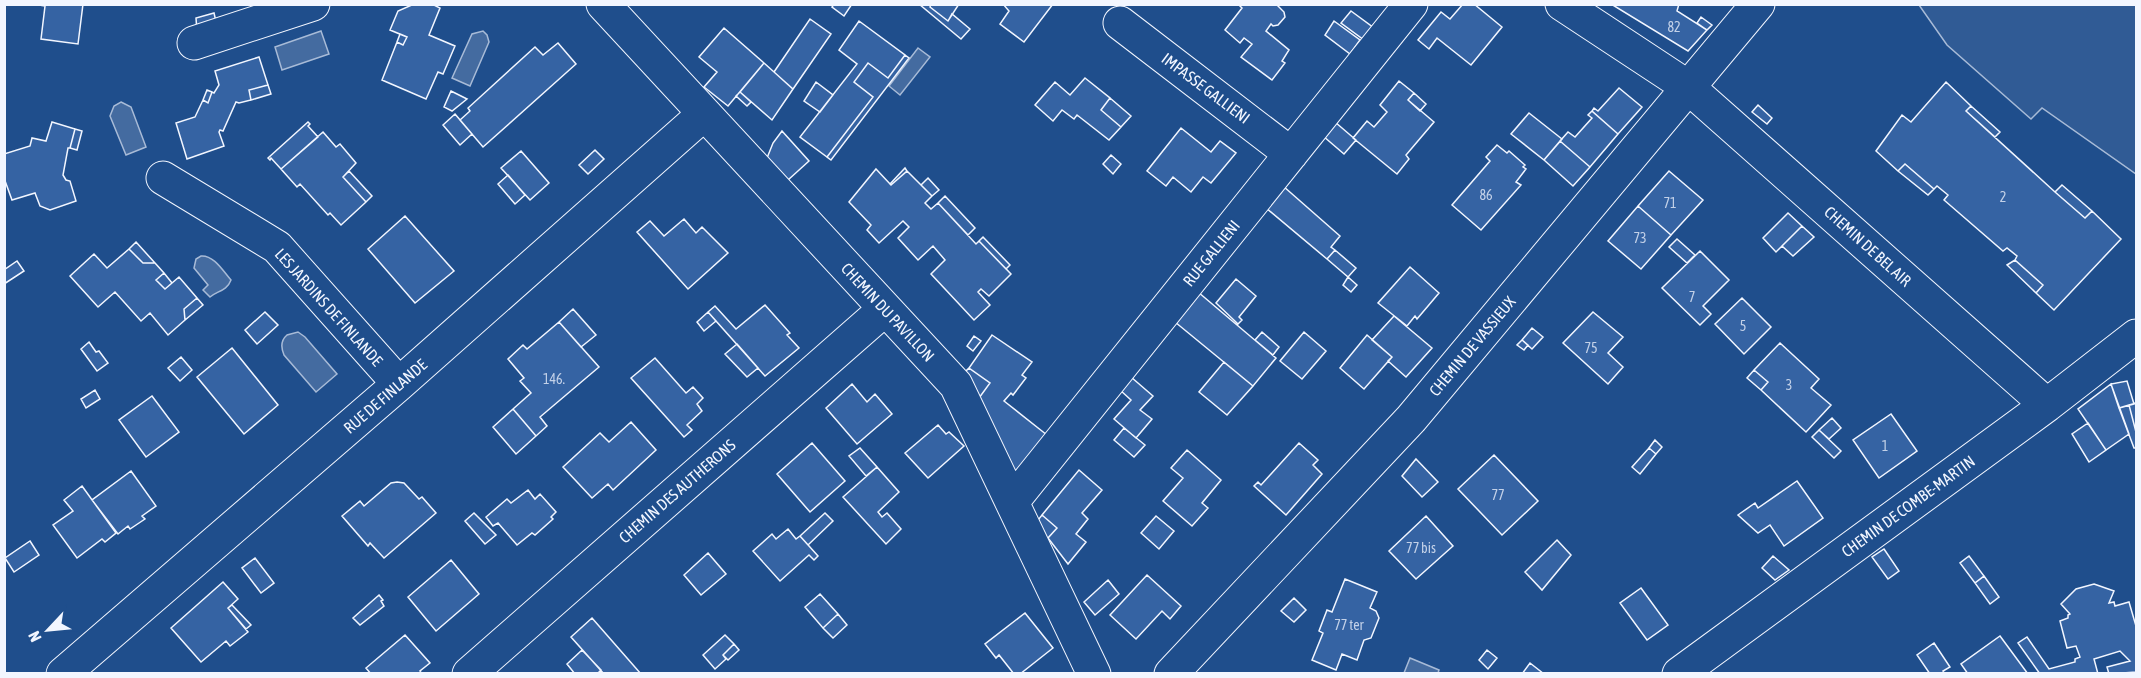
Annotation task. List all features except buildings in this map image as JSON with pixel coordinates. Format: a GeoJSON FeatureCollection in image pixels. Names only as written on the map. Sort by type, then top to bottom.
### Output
{"type":"FeatureCollection","features":[{"type":"Feature","properties":{"kind":"street"},"geometry":{"type":"LineString","coordinates":[[194,43],[313,4]]}},
{"type":"Feature","properties":{"kind":"street","name":"CHEMIN DU PAVILLON"},"geometry":{"type":"LineString","coordinates":[[603,4],[956,385],[1094,674]]}},
{"type":"Feature","properties":{"kind":"street","name":"RUE GALLIENI"},"geometry":{"type":"LineString","coordinates":[[1012,502],[1411,4]]}},
{"type":"Feature","properties":{"kind":"street","name":"CHEMIN DE BEL AIR"},"geometry":{"type":"LineString","coordinates":[[1562,4],[1688,87],[2047,405]]}},
{"type":"Feature","properties":{"kind":"street","name":"CHEMIN DE VASSIEUX"},"geometry":{"type":"LineString","coordinates":[[1171,674],[1411,419],[1758,4]]}},
{"type":"Feature","properties":{"kind":"street","name":"IMPASSE GALLIENI"},"geometry":{"type":"LineString","coordinates":[[1120,23],[1291,154]]}},
{"type":"Feature","properties":{"kind":"street","name":"RUE DE FINLANDE"},"geometry":{"type":"LineString","coordinates":[[63,674],[399,384],[704,114]]}},
{"type":"Feature","properties":{"kind":"street","name":"LES JARDINS DE FINLANDE"},"geometry":{"type":"LineString","coordinates":[[163,178],[277,247],[399,384]]}},
{"type":"Feature","properties":{"kind":"street","name":"CHEMIN DES AUTHERONS"},"geometry":{"type":"LineString","coordinates":[[469,674],[885,309]]}},
{"type":"Feature","properties":{"kind":"street","name":"CHEMIN DE COMBE-MARTIN"},"geometry":{"type":"LineString","coordinates":[[1679,674],[2047,405],[2136,336]]}},
{"type":"Feature","properties":{"kind":"shaded area"},"geometry":{"type":"Polygon","coordinates":[[[1919,5],[2136,5],[2136,174],[2042,108],[2031,119],[1947,45],[1919,5]]]}},
{"type":"Feature","properties":{"kind":"shaded area"},"geometry":{"type":"Polygon","coordinates":[[[321,31],[329,54],[282,70],[275,47],[321,31]]]}},
{"type":"Feature","properties":{"kind":"shaded area"},"geometry":{"type":"Polygon","coordinates":[[[483,31],[489,42],[470,86],[452,78],[472,34],[483,31]]]}},
{"type":"Feature","properties":{"kind":"shaded area"},"geometry":{"type":"Polygon","coordinates":[[[918,48],[930,57],[900,95],[889,86],[918,48]]]}},
{"type":"Feature","properties":{"kind":"shaded area"},"geometry":{"type":"Polygon","coordinates":[[[121,102],[131,107],[146,147],[126,155],[110,116],[114,106],[121,102]]]}},
{"type":"Feature","properties":{"kind":"shaded area"},"geometry":{"type":"Polygon","coordinates":[[[201,256],[214,261],[231,280],[224,289],[210,297],[203,290],[208,285],[194,268],[196,259],[201,256]]]}},
{"type":"Feature","properties":{"kind":"shaded area"},"geometry":{"type":"Polygon","coordinates":[[[298,332],[337,374],[316,392],[283,352],[282,345],[285,337],[298,332]]]}},
{"type":"Feature","properties":{"kind":"shaded area"},"geometry":{"type":"Polygon","coordinates":[[[1410,658],[1439,670],[1438,673],[1404,673],[1410,658]]]}}]}
